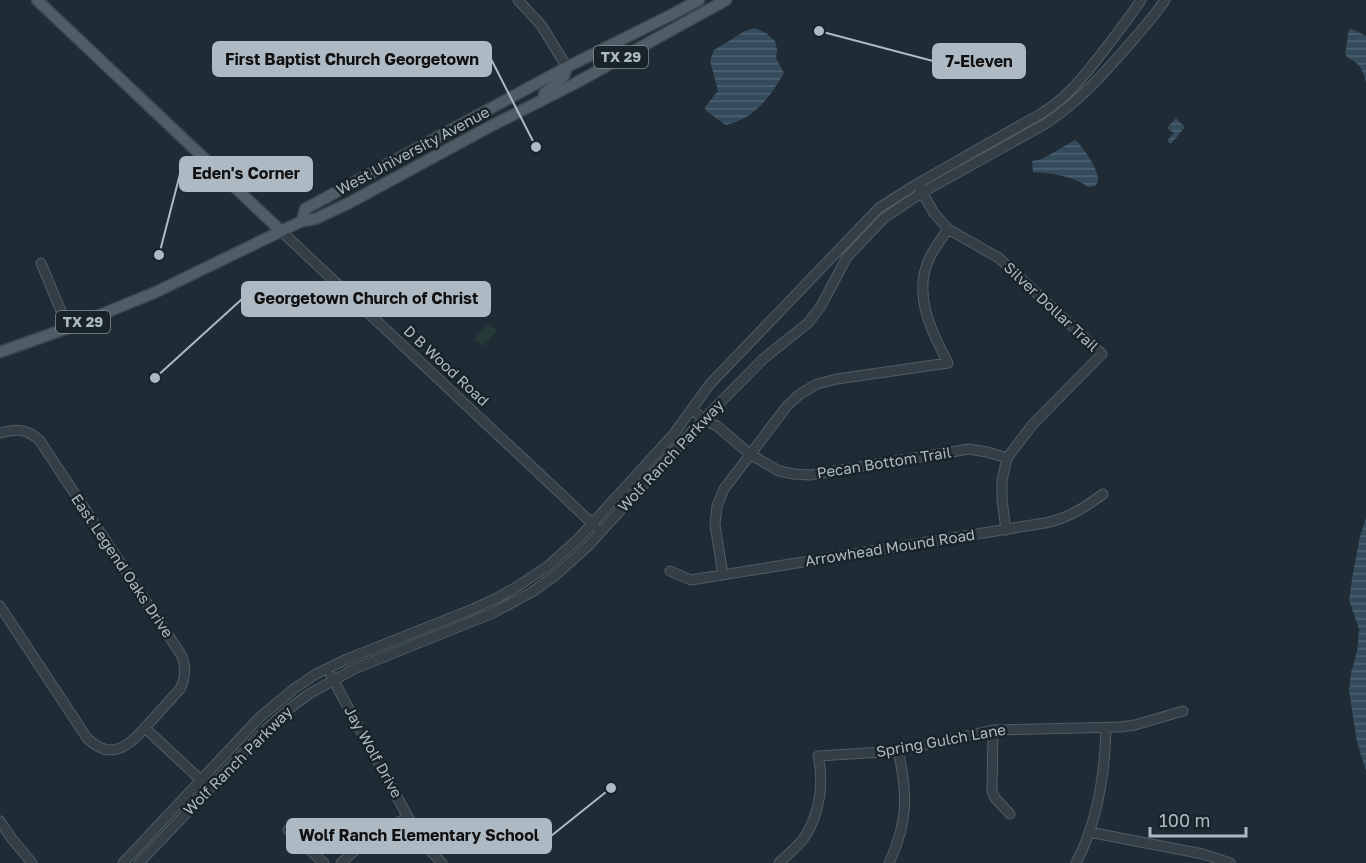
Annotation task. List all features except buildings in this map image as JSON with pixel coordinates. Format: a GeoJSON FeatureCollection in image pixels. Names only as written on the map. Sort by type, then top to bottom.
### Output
{"type":"FeatureCollection","features":[{"type":"Feature","properties":{"kind":"main road","name":"D B Wood Road"},"geometry":{"type":"LineString","coordinates":[[37,0],[281,231]]}},
{"type":"Feature","properties":{"kind":"main road","name":"West University Avenue"},"geometry":{"type":"LineString","coordinates":[[302,221],[305,209],[567,67],[699,0]]}},
{"type":"Feature","properties":{"kind":"main road","name":"West University Avenue"},"geometry":{"type":"LineString","coordinates":[[0,352],[68,328],[156,292],[302,221],[315,219],[349,203],[572,85],[726,0]]}},
{"type":"Feature","properties":{"kind":"main road"},"geometry":{"type":"LineString","coordinates":[[615,61],[623,45],[651,25]]}},
{"type":"Feature","properties":{"kind":"main road"},"geometry":{"type":"LineString","coordinates":[[530,106],[564,76],[567,67]]}},
{"type":"Feature","properties":{"kind":"street"},"geometry":{"type":"LineString","coordinates":[[518,0],[542,25],[567,67]]}},
{"type":"Feature","properties":{"kind":"street","name":"Wolf Ranch Parkway"},"geometry":{"type":"LineString","coordinates":[[139,863],[274,721],[299,701],[354,669],[483,618],[541,586],[576,558],[763,359],[813,318],[844,261],[871,230],[920,188],[1050,108],[1074,88],[1141,0]]}},
{"type":"Feature","properties":{"kind":"street","name":"Wolf Ranch Parkway"},"geometry":{"type":"LineString","coordinates":[[123,863],[268,710],[295,688],[357,655],[473,609],[508,592],[548,566],[592,524],[674,435],[710,384],[873,213],[885,204],[1052,119],[1084,94],[1107,70],[1165,0]]}},
{"type":"Feature","properties":{"kind":"street"},"geometry":{"type":"LineString","coordinates":[[1096,61],[1107,70]]}},
{"type":"Feature","properties":{"kind":"street","name":"Silver Dollar Trail"},"geometry":{"type":"LineString","coordinates":[[920,188],[934,213],[948,229],[999,258],[1102,354],[1034,424],[1007,458],[1002,480],[1006,530]]}},
{"type":"Feature","properties":{"kind":"street"},"geometry":{"type":"LineString","coordinates":[[723,575],[715,525],[717,506],[723,489],[787,406],[800,394],[817,384],[948,363],[935,338],[923,304],[923,278],[930,258],[948,229]]}},
{"type":"Feature","properties":{"kind":"street","name":"D B Wood Road"},"geometry":{"type":"LineString","coordinates":[[281,231],[601,532]]}},
{"type":"Feature","properties":{"kind":"street"},"geometry":{"type":"LineString","coordinates":[[41,262],[68,328]]}},
{"type":"Feature","properties":{"kind":"street","name":"Pecan Bottom Trail"},"geometry":{"type":"LineString","coordinates":[[692,409],[704,420],[717,426],[751,455],[779,471],[795,474],[810,475],[969,449],[1007,458]]}},
{"type":"Feature","properties":{"kind":"street","name":"East Legend Oaks Drive"},"geometry":{"type":"LineString","coordinates":[[0,433],[21,430],[32,434],[40,441],[182,656],[185,671],[180,689],[133,741],[121,748],[106,749],[93,743],[87,737],[0,606]]}},
{"type":"Feature","properties":{"kind":"street","name":"Arrowhead Mound Road"},"geometry":{"type":"LineString","coordinates":[[670,572],[691,580],[1006,530],[1061,520],[1103,494]]}},
{"type":"Feature","properties":{"kind":"street","name":"Jay Wolf Drive"},"geometry":{"type":"LineString","coordinates":[[327,669],[408,817],[423,841],[442,863]]}},
{"type":"Feature","properties":{"kind":"street","name":"Spring Gulch Lane"},"geometry":{"type":"LineString","coordinates":[[779,863],[805,836],[813,821],[819,803],[818,756],[898,751],[993,730],[1106,728],[1135,725],[1183,711]]}},
{"type":"Feature","properties":{"kind":"street"},"geometry":{"type":"LineString","coordinates":[[145,728],[209,788]]}},
{"type":"Feature","properties":{"kind":"street"},"geometry":{"type":"LineString","coordinates":[[1076,863],[1089,832],[1100,794],[1105,762],[1106,728]]}},
{"type":"Feature","properties":{"kind":"street"},"geometry":{"type":"LineString","coordinates":[[993,730],[992,791],[995,798],[1010,814]]}},
{"type":"Feature","properties":{"kind":"street"},"geometry":{"type":"LineString","coordinates":[[889,863],[899,839],[905,810],[904,775],[898,751]]}},
{"type":"Feature","properties":{"kind":"street"},"geometry":{"type":"LineString","coordinates":[[341,863],[363,843],[408,817]]}},
{"type":"Feature","properties":{"kind":"street"},"geometry":{"type":"LineString","coordinates":[[0,821],[32,863]]}},
{"type":"Feature","properties":{"kind":"street"},"geometry":{"type":"LineString","coordinates":[[288,831],[324,863]]}},
{"type":"Feature","properties":{"kind":"street"},"geometry":{"type":"LineString","coordinates":[[1089,832],[1203,854],[1230,863]]}},
{"type":"Feature","properties":{"kind":"green space"},"geometry":{"type":"Polygon","coordinates":[[[489,323],[497,331],[483,346],[474,339],[489,323]]]}},
{"type":"Feature","properties":{"kind":"water"},"geometry":{"type":"Polygon","coordinates":[[[755,28],[766,33],[775,41],[776,58],[784,73],[761,106],[746,117],[726,125],[706,111],[705,107],[718,91],[710,61],[714,50],[745,31],[755,28]]]}},
{"type":"Feature","properties":{"kind":"water"},"geometry":{"type":"Polygon","coordinates":[[[1350,28],[1366,36],[1366,83],[1361,68],[1345,53],[1350,28]]]}},
{"type":"Feature","properties":{"kind":"water"},"geometry":{"type":"Polygon","coordinates":[[[1176,118],[1185,127],[1171,144],[1167,141],[1174,133],[1167,128],[1176,118]]]}},
{"type":"Feature","properties":{"kind":"water"},"geometry":{"type":"Polygon","coordinates":[[[1075,140],[1086,152],[1095,168],[1098,181],[1095,186],[1088,187],[1062,176],[1033,172],[1032,161],[1042,159],[1075,140]]]}},
{"type":"Feature","properties":{"kind":"water"},"geometry":{"type":"Polygon","coordinates":[[[1366,518],[1366,771],[1357,742],[1349,690],[1359,629],[1349,600],[1360,536],[1366,518]]]}},
{"type":"Feature","properties":{"kind":"place","name":"7-Eleven"},"geometry":{"type":"Point","coordinates":[819,31]}},
{"type":"Feature","properties":{"kind":"place","name":"First Baptist Church Georgetown"},"geometry":{"type":"Point","coordinates":[536,147]}},
{"type":"Feature","properties":{"kind":"place","name":"Eden's Corner"},"geometry":{"type":"Point","coordinates":[159,255]}},
{"type":"Feature","properties":{"kind":"place","name":"Georgetown Church of Christ"},"geometry":{"type":"Point","coordinates":[155,378]}},
{"type":"Feature","properties":{"kind":"place","name":"Wolf Ranch Elementary School"},"geometry":{"type":"Point","coordinates":[611,788]}}]}
